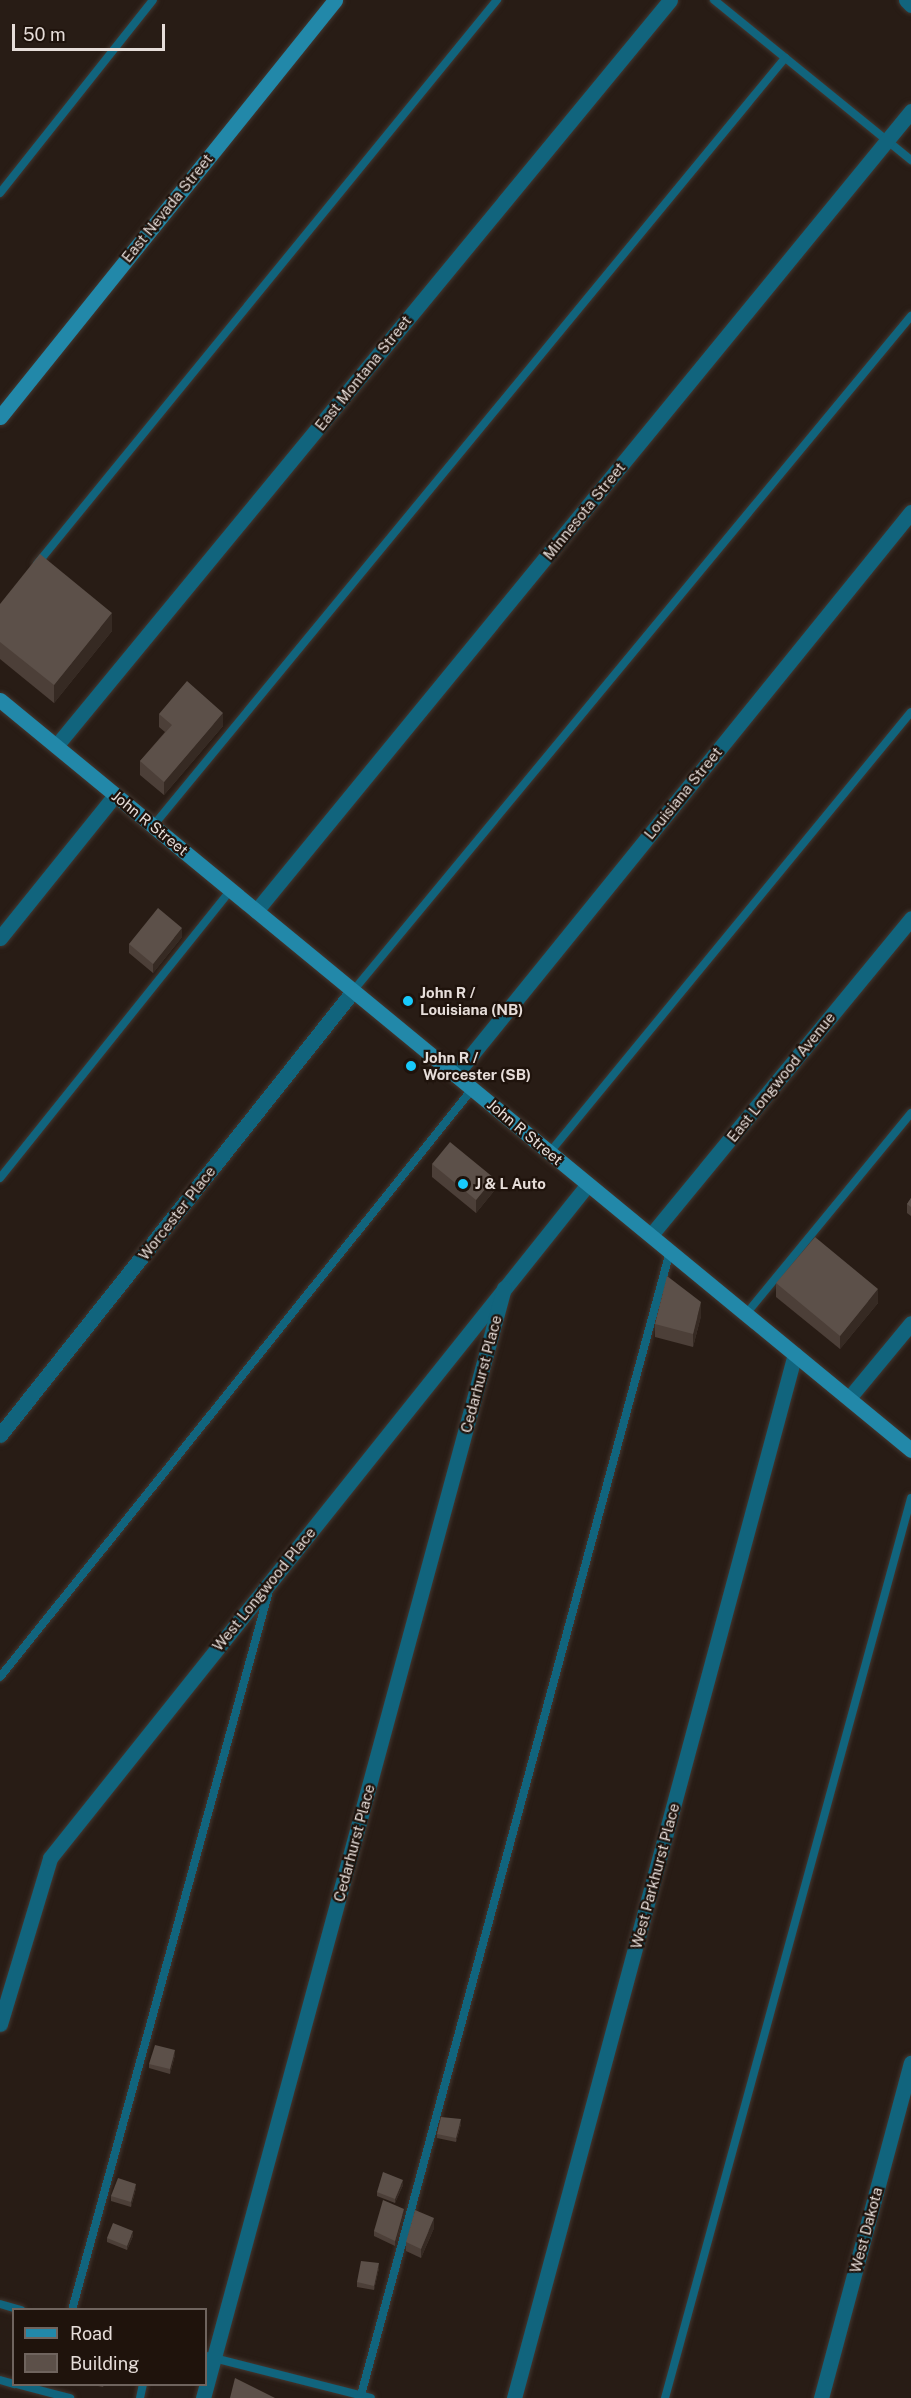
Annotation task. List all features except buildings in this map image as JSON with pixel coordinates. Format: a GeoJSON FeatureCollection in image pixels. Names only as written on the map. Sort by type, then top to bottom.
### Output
{"type":"FeatureCollection","features":[{"type":"Feature","properties":{"kind":"main road","name":"East Nevada Street"},"geometry":{"type":"LineString","coordinates":[[0,417],[335,0]]}},
{"type":"Feature","properties":{"kind":"main road","name":"John R Street"},"geometry":{"type":"LineString","coordinates":[[0,700],[911,1449]]}},
{"type":"Feature","properties":{"kind":"street","name":"East Montana Street"},"geometry":{"type":"LineString","coordinates":[[56,746],[670,0]]}},
{"type":"Feature","properties":{"kind":"street"},"geometry":{"type":"LineString","coordinates":[[906,0],[911,4]]}},
{"type":"Feature","properties":{"kind":"street","name":"Minnesota Street"},"geometry":{"type":"LineString","coordinates":[[256,911],[911,111]]}},
{"type":"Feature","properties":{"kind":"street","name":"Louisiana Street"},"geometry":{"type":"LineString","coordinates":[[456,1074],[911,512]]}},
{"type":"Feature","properties":{"kind":"street"},"geometry":{"type":"LineString","coordinates":[[0,938],[115,795]]}},
{"type":"Feature","properties":{"kind":"street","name":"East Longwood Avenue"},"geometry":{"type":"LineString","coordinates":[[651,1235],[911,918]]}},
{"type":"Feature","properties":{"kind":"street","name":"Worcester Place"},"geometry":{"type":"LineString","coordinates":[[0,1435],[353,991]]}},
{"type":"Feature","properties":{"kind":"street","name":"West Longwood Place"},"geometry":{"type":"LineString","coordinates":[[0,2024],[46,1864],[588,1184]]}},
{"type":"Feature","properties":{"kind":"street","name":"Cedarhurst Place"},"geometry":{"type":"LineString","coordinates":[[207,2375],[504,1288]]}},
{"type":"Feature","properties":{"kind":"street"},"geometry":{"type":"LineString","coordinates":[[849,1398],[911,1323]]}},
{"type":"Feature","properties":{"kind":"street","name":"West Parkhurst Place"},"geometry":{"type":"LineString","coordinates":[[514,2398],[795,1354]]}},
{"type":"Feature","properties":{"kind":"street","name":"West Dakota"},"geometry":{"type":"LineString","coordinates":[[820,2398],[911,2063]]}},
{"type":"Feature","properties":{"kind":"lane"},"geometry":{"type":"LineString","coordinates":[[0,193],[153,0]]}},
{"type":"Feature","properties":{"kind":"lane"},"geometry":{"type":"LineString","coordinates":[[30,572],[497,0]]}},
{"type":"Feature","properties":{"kind":"lane"},"geometry":{"type":"LineString","coordinates":[[714,0],[911,160]]}},
{"type":"Feature","properties":{"kind":"lane"},"geometry":{"type":"LineString","coordinates":[[153,826],[785,58]]}},
{"type":"Feature","properties":{"kind":"lane"},"geometry":{"type":"LineString","coordinates":[[353,991],[911,316]]}},
{"type":"Feature","properties":{"kind":"lane"},"geometry":{"type":"LineString","coordinates":[[550,1152],[911,712]]}},
{"type":"Feature","properties":{"kind":"lane"},"geometry":{"type":"LineString","coordinates":[[0,1178],[231,890]]}},
{"type":"Feature","properties":{"kind":"lane"},"geometry":{"type":"LineString","coordinates":[[0,1677],[473,1088]]}},
{"type":"Feature","properties":{"kind":"lane"},"geometry":{"type":"LineString","coordinates":[[746,1314],[911,1113]]}},
{"type":"Feature","properties":{"kind":"lane"},"geometry":{"type":"LineString","coordinates":[[361,2396],[670,1251]]}},
{"type":"Feature","properties":{"kind":"lane"},"geometry":{"type":"LineString","coordinates":[[665,2398],[911,1498]]}},
{"type":"Feature","properties":{"kind":"lane"},"geometry":{"type":"LineString","coordinates":[[73,2308],[273,1578]]}},
{"type":"Feature","properties":{"kind":"lane"},"geometry":{"type":"LineString","coordinates":[[210,2357],[371,2398]]}},
{"type":"Feature","properties":{"kind":"lane"},"geometry":{"type":"LineString","coordinates":[[23,2386],[69,2398]]}},
{"type":"Feature","properties":{"kind":"place","name":"John R / Louisiana (NB)"},"geometry":{"type":"Point","coordinates":[408,1001]}},
{"type":"Feature","properties":{"kind":"place","name":"John R / Worcester (SB)"},"geometry":{"type":"Point","coordinates":[411,1066]}},
{"type":"Feature","properties":{"kind":"place","name":"J & L Auto"},"geometry":{"type":"Point","coordinates":[463,1184]}}]}
